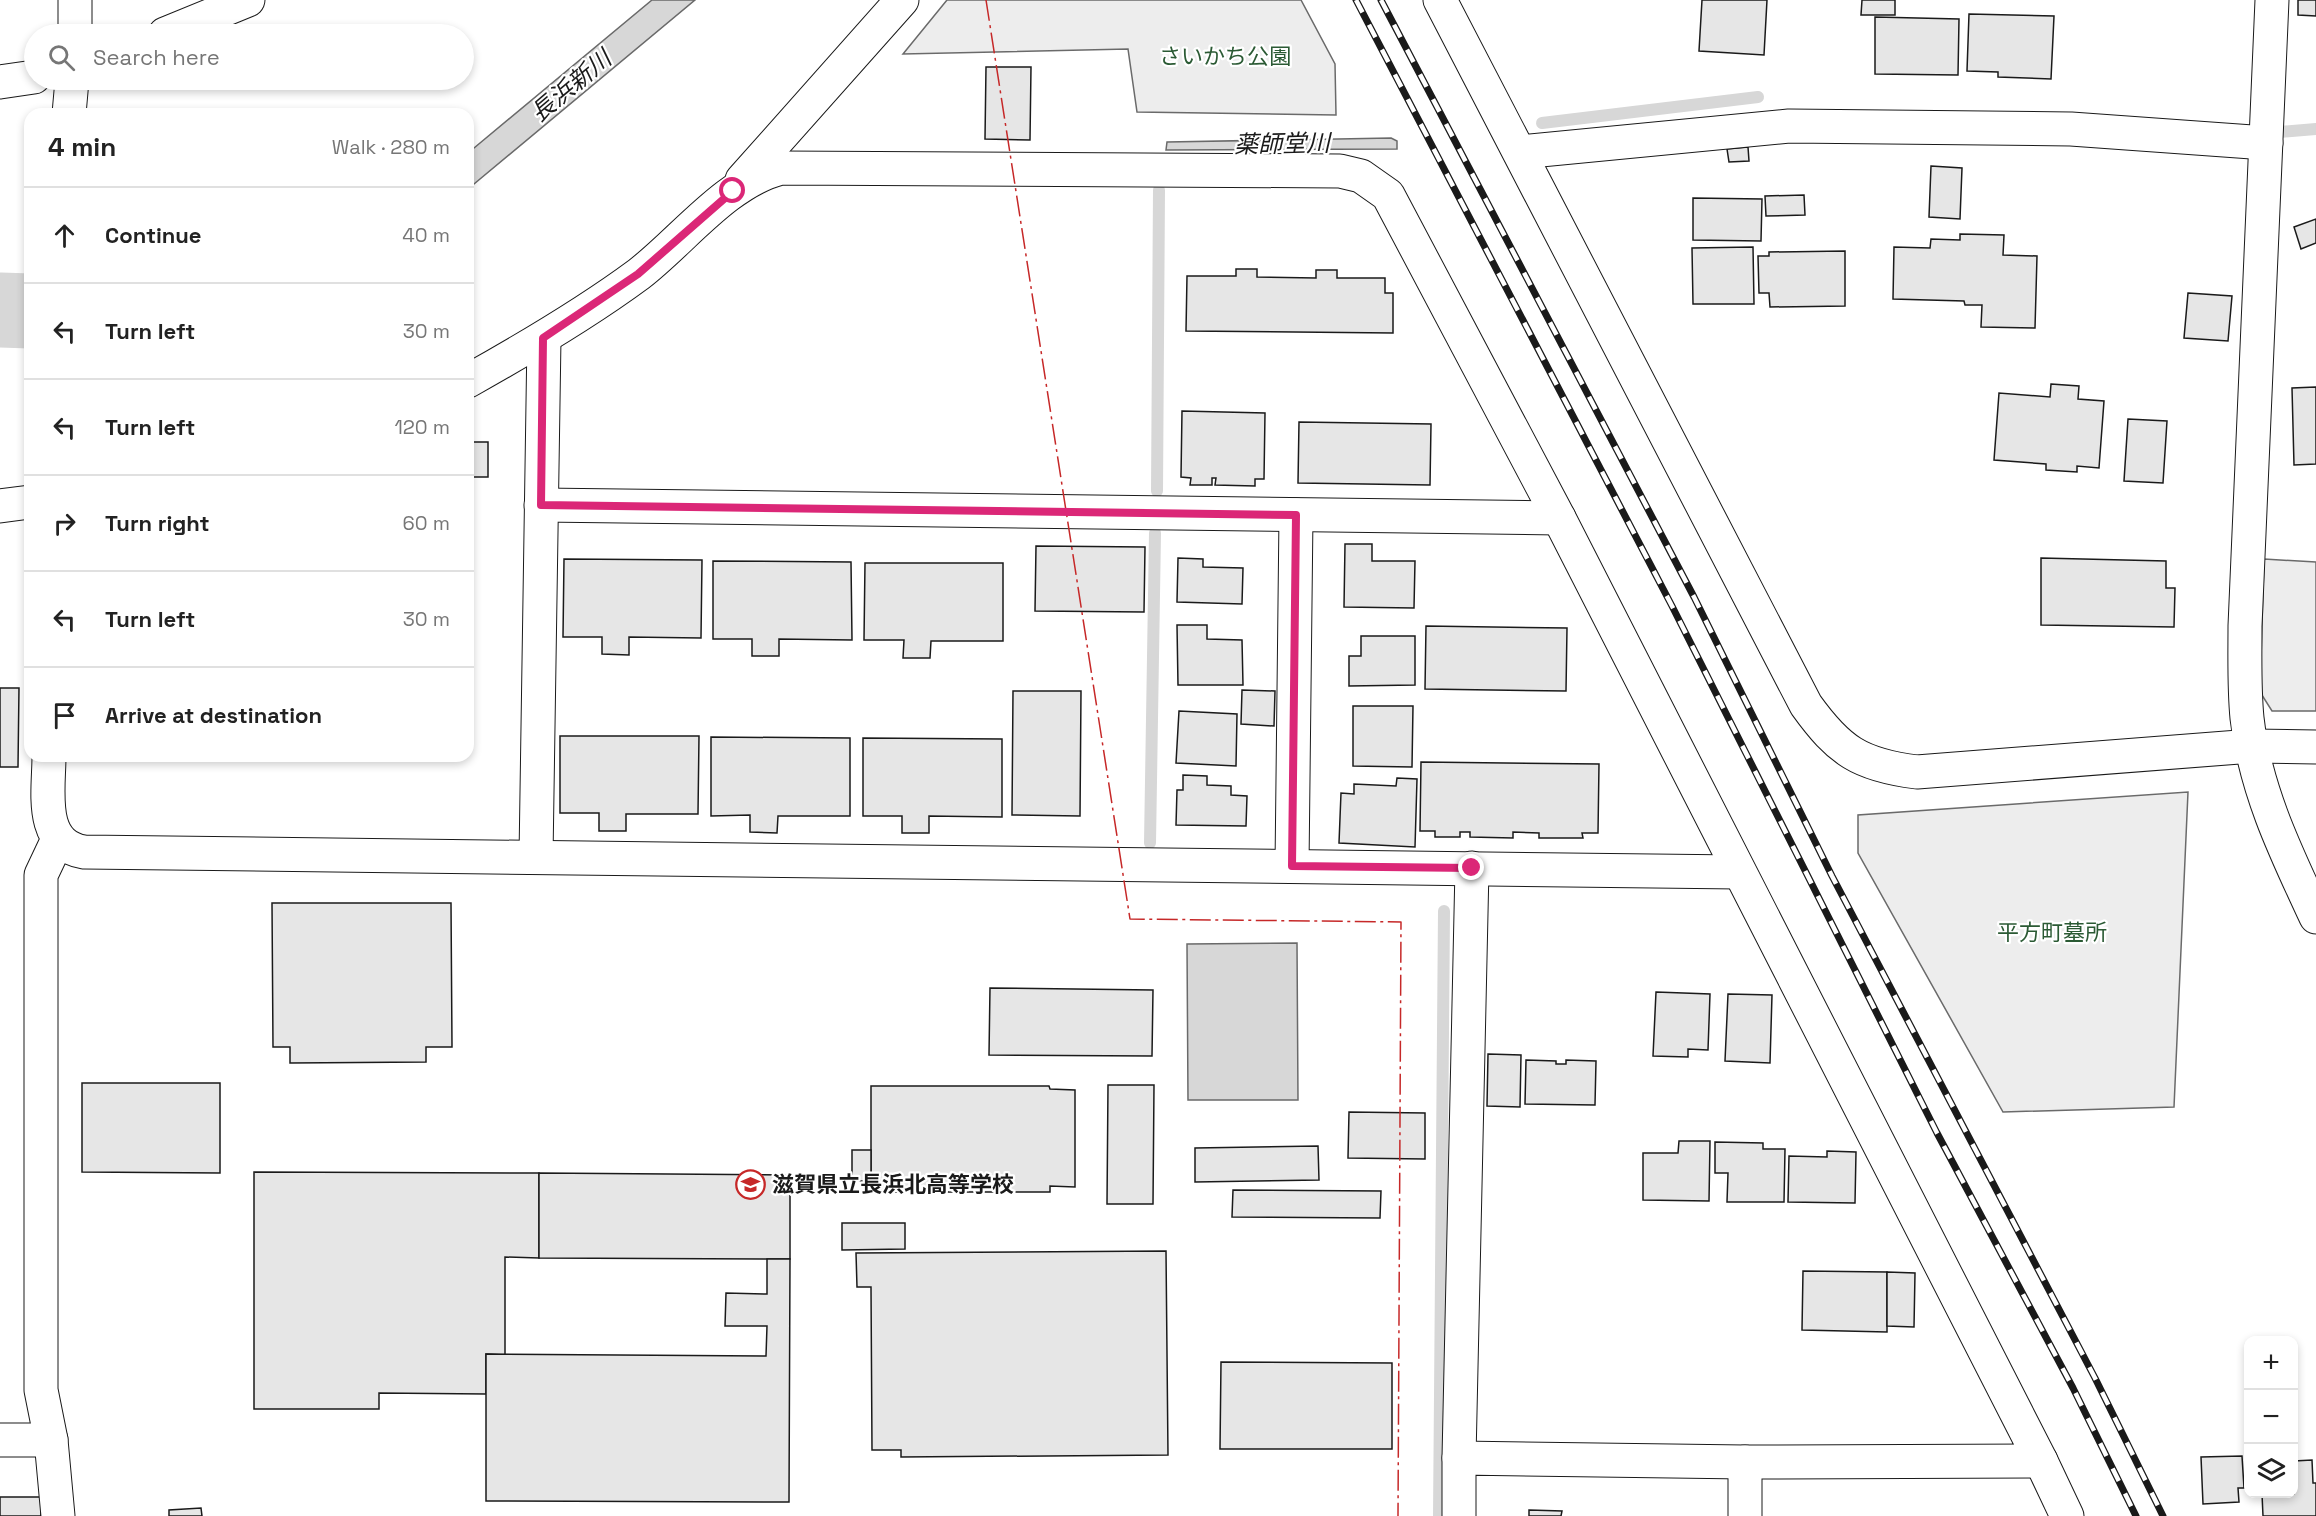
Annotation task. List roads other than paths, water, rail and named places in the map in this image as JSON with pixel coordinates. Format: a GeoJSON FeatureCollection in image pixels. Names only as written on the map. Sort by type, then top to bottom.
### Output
{"type":"FeatureCollection","features":[{"type":"Feature","properties":{"kind":"street"},"geometry":{"type":"LineString","coordinates":[[75,0],[75,24]]}},
{"type":"Feature","properties":{"kind":"street"},"geometry":{"type":"LineString","coordinates":[[190,24],[249,0]]}},
{"type":"Feature","properties":{"kind":"street"},"geometry":{"type":"LineString","coordinates":[[474,378],[543,338],[638,274],[733,191],[902,0]]}},
{"type":"Feature","properties":{"kind":"street"},"geometry":{"type":"LineString","coordinates":[[1440,0],[1806,705],[1826,733],[1852,754],[1883,768],[1917,772],[2252,746],[2316,747]]}},
{"type":"Feature","properties":{"kind":"street"},"geometry":{"type":"LineString","coordinates":[[2272,0],[2245,626],[2245,689],[2257,771],[2274,821],[2316,917]]}},
{"type":"Feature","properties":{"kind":"street"},"geometry":{"type":"LineString","coordinates":[[0,82],[24,78]]}},
{"type":"Feature","properties":{"kind":"street"},"geometry":{"type":"LineString","coordinates":[[70,108],[71,90]]}},
{"type":"Feature","properties":{"kind":"street"},"geometry":{"type":"LineString","coordinates":[[1520,152],[1789,126],[2071,129],[2266,143]]}},
{"type":"Feature","properties":{"kind":"street"},"geometry":{"type":"LineString","coordinates":[[733,191],[768,171],[794,167],[1340,171],[1361,176],[1388,195],[1559,518],[2067,1516]]}},
{"type":"Feature","properties":{"kind":"street"},"geometry":{"type":"LineString","coordinates":[[536,857],[543,338]]}},
{"type":"Feature","properties":{"kind":"street"},"geometry":{"type":"LineString","coordinates":[[0,506],[24,503]]}},
{"type":"Feature","properties":{"kind":"street"},"geometry":{"type":"LineString","coordinates":[[541,505],[1559,518]]}},
{"type":"Feature","properties":{"kind":"street"},"geometry":{"type":"LineString","coordinates":[[1292,866],[1296,515]]}},
{"type":"Feature","properties":{"kind":"street"},"geometry":{"type":"LineString","coordinates":[[49,762],[50,823],[58,839],[65,846],[84,852],[1739,872]]}},
{"type":"Feature","properties":{"kind":"street"},"geometry":{"type":"LineString","coordinates":[[58,839],[41,875],[41,1390],[51,1440],[58,1516]]}},
{"type":"Feature","properties":{"kind":"street"},"geometry":{"type":"LineString","coordinates":[[1459,1516],[1472,868]]}},
{"type":"Feature","properties":{"kind":"street"},"geometry":{"type":"LineString","coordinates":[[0,1440],[51,1440]]}},
{"type":"Feature","properties":{"kind":"street"},"geometry":{"type":"LineString","coordinates":[[1459,1458],[1745,1462],[2041,1461]]}},
{"type":"Feature","properties":{"kind":"street"},"geometry":{"type":"LineString","coordinates":[[1745,1462],[1745,1516]]}},
{"type":"Feature","properties":{"kind":"water"},"geometry":{"type":"Polygon","coordinates":[[[652,0],[695,0],[474,184],[474,148],[652,0]]]}},
{"type":"Feature","properties":{"kind":"water"},"geometry":{"type":"Polygon","coordinates":[[[1391,138],[1397,141],[1397,149],[1166,150],[1167,142],[1391,138]]]}},
{"type":"Feature","properties":{"kind":"water"},"geometry":{"type":"Polygon","coordinates":[[[1297,943],[1298,1100],[1188,1100],[1187,944],[1297,943]]]}},
{"type":"Feature","properties":{"kind":"waterway","name":"薬師堂川"},"geometry":{"type":"LineString","coordinates":[[1542,123],[1758,97]]}},
{"type":"Feature","properties":{"kind":"waterway","name":"薬師堂川"},"geometry":{"type":"LineString","coordinates":[[2280,132],[2316,129]]}},
{"type":"Feature","properties":{"kind":"waterway"},"geometry":{"type":"LineString","coordinates":[[1157,491],[1159,190]]}},
{"type":"Feature","properties":{"kind":"waterway","name":"長浜新川"},"geometry":{"type":"LineString","coordinates":[[0,310],[24,311]]}},
{"type":"Feature","properties":{"kind":"waterway"},"geometry":{"type":"LineString","coordinates":[[1150,843],[1155,533]]}},
{"type":"Feature","properties":{"kind":"waterway"},"geometry":{"type":"LineString","coordinates":[[1439,1516],[1444,911]]}},
{"type":"Feature","properties":{"kind":"railway"},"geometry":{"type":"LineString","coordinates":[[1356,0],[1672,606],[1937,1133],[2073,1388],[2136,1516]]}},
{"type":"Feature","properties":{"kind":"railway"},"geometry":{"type":"LineString","coordinates":[[1381,0],[1694,597],[1832,876],[2095,1378],[2163,1516]]}},
{"type":"Feature","properties":{"kind":"place","name":"滋賀県立長浜北高等学校"},"geometry":{"type":"Point","coordinates":[751,1184]}},
{"type":"Feature","properties":{"kind":"park label","name":"さいかち公園"},"geometry":{"type":"Point","coordinates":[1225,56]}},
{"type":"Feature","properties":{"kind":"park label","name":"平方町墓所"},"geometry":{"type":"Point","coordinates":[2052,932]}}]}
